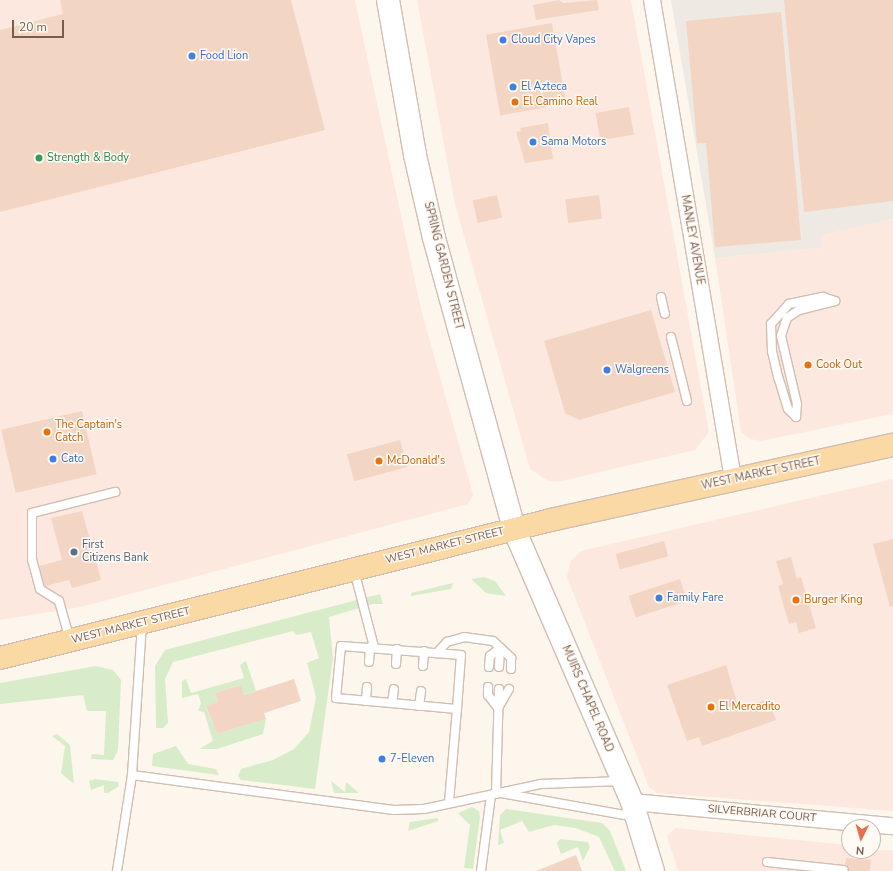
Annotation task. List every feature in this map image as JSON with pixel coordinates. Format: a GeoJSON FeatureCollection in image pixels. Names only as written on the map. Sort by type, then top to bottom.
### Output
{"type":"FeatureCollection","features":[{"type":"Feature","properties":{"kind":"main road","name":"SPRING GARDEN STREET"},"geometry":{"type":"LineString","coordinates":[[388,0],[414,148],[434,238],[514,529]]}},
{"type":"Feature","properties":{"kind":"main road","name":"WEST MARKET STREET"},"geometry":{"type":"LineString","coordinates":[[0,658],[514,529],[733,479],[893,445]]}},
{"type":"Feature","properties":{"kind":"main road","name":"MUIRS CHAPEL ROAD"},"geometry":{"type":"LineString","coordinates":[[514,529],[634,810],[654,871]]}},
{"type":"Feature","properties":{"kind":"street","name":"MANLEY AVENUE"},"geometry":{"type":"LineString","coordinates":[[652,0],[733,479]]}},
{"type":"Feature","properties":{"kind":"street","name":"SILVERBRIAR COURT"},"geometry":{"type":"LineString","coordinates":[[634,810],[893,826]]}},
{"type":"Feature","properties":{"kind":"lane"},"geometry":{"type":"LineString","coordinates":[[661,297],[665,314]]}},
{"type":"Feature","properties":{"kind":"lane"},"geometry":{"type":"LineString","coordinates":[[823,297],[835,301],[799,310],[787,318],[782,336],[797,404],[796,417],[788,409],[778,377],[772,352],[771,324],[789,304],[823,297]]}},
{"type":"Feature","properties":{"kind":"lane"},"geometry":{"type":"LineString","coordinates":[[671,337],[687,401]]}},
{"type":"Feature","properties":{"kind":"lane"},"geometry":{"type":"LineString","coordinates":[[71,641],[59,601],[40,589],[32,560],[32,513],[114,492]]}},
{"type":"Feature","properties":{"kind":"lane"},"geometry":{"type":"LineString","coordinates":[[354,569],[372,647],[369,662]]}},
{"type":"Feature","properties":{"kind":"lane"},"geometry":{"type":"LineString","coordinates":[[118,871],[132,775],[142,623]]}},
{"type":"Feature","properties":{"kind":"lane"},"geometry":{"type":"LineString","coordinates":[[437,653],[447,642],[464,637],[493,641],[511,658],[511,669]]}},
{"type":"Feature","properties":{"kind":"lane"},"geometry":{"type":"LineString","coordinates":[[449,802],[457,709],[461,655],[372,647],[341,646],[336,698],[457,709]]}},
{"type":"Feature","properties":{"kind":"lane"},"geometry":{"type":"LineString","coordinates":[[489,667],[490,656],[500,648]]}},
{"type":"Feature","properties":{"kind":"lane"},"geometry":{"type":"LineString","coordinates":[[499,667],[500,648]]}},
{"type":"Feature","properties":{"kind":"lane"},"geometry":{"type":"LineString","coordinates":[[396,664],[397,649]]}},
{"type":"Feature","properties":{"kind":"lane"},"geometry":{"type":"LineString","coordinates":[[423,666],[424,651]]}},
{"type":"Feature","properties":{"kind":"lane"},"geometry":{"type":"LineString","coordinates":[[366,701],[367,687]]}},
{"type":"Feature","properties":{"kind":"lane"},"geometry":{"type":"LineString","coordinates":[[488,687],[488,696],[498,708]]}},
{"type":"Feature","properties":{"kind":"lane"},"geometry":{"type":"LineString","coordinates":[[392,703],[394,689]]}},
{"type":"Feature","properties":{"kind":"lane"},"geometry":{"type":"LineString","coordinates":[[481,871],[496,794],[499,689]]}},
{"type":"Feature","properties":{"kind":"lane"},"geometry":{"type":"LineString","coordinates":[[498,708],[509,689]]}},
{"type":"Feature","properties":{"kind":"lane"},"geometry":{"type":"LineString","coordinates":[[419,706],[421,691]]}},
{"type":"Feature","properties":{"kind":"lane"},"geometry":{"type":"LineString","coordinates":[[132,775],[394,810],[424,809],[449,802],[541,784],[622,781]]}},
{"type":"Feature","properties":{"kind":"lane"},"geometry":{"type":"LineString","coordinates":[[496,794],[634,810]]}},
{"type":"Feature","properties":{"kind":"lane"},"geometry":{"type":"LineString","coordinates":[[767,862],[844,870]]}},
{"type":"Feature","properties":{"kind":"shaded area"},"geometry":{"type":"Polygon","coordinates":[[[0,0],[355,0],[421,309],[473,495],[468,504],[81,607],[0,620],[0,0]]]}},
{"type":"Feature","properties":{"kind":"shaded area"},"geometry":{"type":"Polygon","coordinates":[[[417,0],[631,0],[709,432],[695,450],[557,482],[548,481],[530,469],[455,204],[417,0]]]}},
{"type":"Feature","properties":{"kind":"shaded area"},"geometry":{"type":"Polygon","coordinates":[[[671,0],[893,0],[893,219],[821,235],[821,248],[715,258],[671,0]]]}},
{"type":"Feature","properties":{"kind":"shaded area"},"geometry":{"type":"Polygon","coordinates":[[[893,219],[893,414],[761,441],[750,439],[741,432],[715,258],[821,248],[820,235],[893,219]]]}},
{"type":"Feature","properties":{"kind":"shaded area"},"geometry":{"type":"Polygon","coordinates":[[[893,479],[893,811],[657,793],[649,787],[567,577],[570,562],[581,551],[893,479]]]}},
{"type":"Feature","properties":{"kind":"shaded area"},"geometry":{"type":"Polygon","coordinates":[[[675,828],[841,844],[841,859],[881,859],[881,850],[893,850],[893,871],[678,871],[667,836],[675,828]]]}},
{"type":"Feature","properties":{"kind":"green space"},"geometry":{"type":"Polygon","coordinates":[[[484,577],[495,581],[506,596],[486,593],[471,579],[484,577]]]}},
{"type":"Feature","properties":{"kind":"green space"},"geometry":{"type":"Polygon","coordinates":[[[453,583],[451,589],[411,596],[411,593],[453,583]]]}},
{"type":"Feature","properties":{"kind":"green space"},"geometry":{"type":"Polygon","coordinates":[[[380,594],[383,604],[372,604],[329,617],[333,658],[315,789],[241,780],[238,776],[241,769],[273,760],[294,749],[309,732],[316,697],[307,663],[319,658],[311,632],[296,635],[293,631],[173,662],[165,679],[168,723],[163,728],[156,728],[155,666],[165,650],[380,594]]]}},
{"type":"Feature","properties":{"kind":"green space"},"geometry":{"type":"Polygon","coordinates":[[[246,661],[256,691],[244,695],[240,685],[215,693],[218,702],[206,707],[217,734],[266,719],[263,734],[217,749],[199,749],[213,741],[204,712],[198,711],[201,703],[198,694],[182,698],[182,681],[186,679],[191,693],[244,678],[240,665],[246,661]]]}},
{"type":"Feature","properties":{"kind":"green space"},"geometry":{"type":"Polygon","coordinates":[[[96,666],[113,670],[121,680],[118,750],[113,760],[91,759],[92,754],[104,755],[106,711],[87,711],[83,695],[0,704],[0,683],[96,666]]]}},
{"type":"Feature","properties":{"kind":"green space"},"geometry":{"type":"Polygon","coordinates":[[[57,734],[70,745],[74,784],[61,773],[65,746],[52,736],[57,734]]]}},
{"type":"Feature","properties":{"kind":"green space"},"geometry":{"type":"Polygon","coordinates":[[[176,746],[188,764],[216,769],[219,775],[152,766],[153,754],[176,746]]]}},
{"type":"Feature","properties":{"kind":"green space"},"geometry":{"type":"Polygon","coordinates":[[[95,779],[118,782],[119,786],[108,793],[104,793],[104,785],[91,790],[89,781],[95,779]]]}},
{"type":"Feature","properties":{"kind":"green space"},"geometry":{"type":"Polygon","coordinates":[[[331,781],[345,792],[346,782],[359,793],[334,793],[331,781]]]}},
{"type":"Feature","properties":{"kind":"green space"},"geometry":{"type":"Polygon","coordinates":[[[472,807],[479,811],[480,817],[473,869],[464,868],[470,825],[458,813],[472,807]]]}},
{"type":"Feature","properties":{"kind":"green space"},"geometry":{"type":"Polygon","coordinates":[[[506,809],[602,823],[610,831],[626,871],[615,871],[599,837],[576,828],[554,825],[529,832],[522,821],[500,830],[504,843],[498,845],[500,815],[506,809]]]}},
{"type":"Feature","properties":{"kind":"green space"},"geometry":{"type":"Polygon","coordinates":[[[438,818],[438,821],[408,831],[410,822],[438,818]]]}},
{"type":"Feature","properties":{"kind":"green space"},"geometry":{"type":"Polygon","coordinates":[[[560,839],[588,842],[590,847],[583,861],[578,847],[561,854],[557,843],[560,839]]]}},
{"type":"Feature","properties":{"kind":"building"},"geometry":{"type":"Polygon","coordinates":[[[60,0],[291,0],[325,130],[0,212],[0,30],[63,14],[60,0]]]}},
{"type":"Feature","properties":{"kind":"building"},"geometry":{"type":"Polygon","coordinates":[[[559,0],[563,3],[597,0],[599,10],[536,20],[533,5],[559,0]]]}},
{"type":"Feature","properties":{"kind":"building"},"geometry":{"type":"Polygon","coordinates":[[[784,0],[893,0],[893,201],[804,212],[784,0]]]}},
{"type":"Feature","properties":{"kind":"building"},"geometry":{"type":"Polygon","coordinates":[[[781,12],[801,240],[715,247],[706,143],[697,143],[686,21],[781,12]]]}},
{"type":"Feature","properties":{"kind":"building"},"geometry":{"type":"Polygon","coordinates":[[[552,23],[566,104],[500,115],[486,35],[552,23]]]}},
{"type":"Feature","properties":{"kind":"building"},"geometry":{"type":"Polygon","coordinates":[[[629,107],[634,135],[600,140],[596,113],[629,107]]]}},
{"type":"Feature","properties":{"kind":"building"},"geometry":{"type":"Polygon","coordinates":[[[548,123],[553,159],[525,163],[516,132],[521,131],[520,128],[548,123]]]}},
{"type":"Feature","properties":{"kind":"building"},"geometry":{"type":"Polygon","coordinates":[[[497,195],[502,217],[478,223],[473,201],[497,195]]]}},
{"type":"Feature","properties":{"kind":"building"},"geometry":{"type":"Polygon","coordinates":[[[599,195],[602,219],[568,223],[565,199],[599,195]]]}},
{"type":"Feature","properties":{"kind":"building"},"geometry":{"type":"Polygon","coordinates":[[[651,310],[675,392],[579,420],[565,413],[544,341],[651,310]]]}},
{"type":"Feature","properties":{"kind":"building"},"geometry":{"type":"Polygon","coordinates":[[[82,411],[97,474],[16,493],[1,430],[82,411]]]}},
{"type":"Feature","properties":{"kind":"building"},"geometry":{"type":"Polygon","coordinates":[[[400,440],[407,467],[354,481],[347,454],[400,440]]]}},
{"type":"Feature","properties":{"kind":"building"},"geometry":{"type":"Polygon","coordinates":[[[82,511],[101,580],[72,588],[69,580],[45,586],[39,566],[62,560],[51,518],[82,511]]]}},
{"type":"Feature","properties":{"kind":"building"},"geometry":{"type":"Polygon","coordinates":[[[893,539],[893,606],[890,607],[873,544],[893,539]]]}},
{"type":"Feature","properties":{"kind":"building"},"geometry":{"type":"Polygon","coordinates":[[[664,541],[668,556],[620,569],[616,554],[664,541]]]}},
{"type":"Feature","properties":{"kind":"building"},"geometry":{"type":"Polygon","coordinates":[[[791,557],[797,579],[801,577],[816,628],[799,633],[796,622],[789,624],[778,586],[783,584],[776,561],[791,557]]]}},
{"type":"Feature","properties":{"kind":"building"},"geometry":{"type":"Polygon","coordinates":[[[680,579],[687,601],[636,618],[629,596],[680,579]]]}},
{"type":"Feature","properties":{"kind":"building"},"geometry":{"type":"Polygon","coordinates":[[[726,665],[739,709],[765,700],[766,705],[770,703],[776,720],[702,746],[699,737],[687,741],[667,685],[726,665]]]}},
{"type":"Feature","properties":{"kind":"building"},"geometry":{"type":"Polygon","coordinates":[[[294,679],[301,701],[264,713],[266,719],[217,734],[206,706],[218,702],[215,693],[241,685],[244,695],[294,679]]]}},
{"type":"Feature","properties":{"kind":"building"},"geometry":{"type":"Polygon","coordinates":[[[576,855],[582,871],[536,871],[576,855]]]}},
{"type":"Feature","properties":{"kind":"building"},"geometry":{"type":"Polygon","coordinates":[[[846,859],[871,860],[870,871],[844,871],[846,859]]]}},
{"type":"Feature","properties":{"kind":"place","name":"Cloud City Vapes"},"geometry":{"type":"Point","coordinates":[503,40]}},
{"type":"Feature","properties":{"kind":"place","name":"Food Lion"},"geometry":{"type":"Point","coordinates":[192,56]}},
{"type":"Feature","properties":{"kind":"place","name":"El Azteca"},"geometry":{"type":"Point","coordinates":[513,87]}},
{"type":"Feature","properties":{"kind":"place","name":"El Camino Real"},"geometry":{"type":"Point","coordinates":[515,102]}},
{"type":"Feature","properties":{"kind":"place","name":"Sama Motors"},"geometry":{"type":"Point","coordinates":[533,142]}},
{"type":"Feature","properties":{"kind":"place","name":"Strength & Body"},"geometry":{"type":"Point","coordinates":[39,158]}},
{"type":"Feature","properties":{"kind":"place","name":"Cook Out"},"geometry":{"type":"Point","coordinates":[808,365]}},
{"type":"Feature","properties":{"kind":"place","name":"Walgreens"},"geometry":{"type":"Point","coordinates":[607,370]}},
{"type":"Feature","properties":{"kind":"place","name":"The Captain's Catch"},"geometry":{"type":"Point","coordinates":[47,432]}},
{"type":"Feature","properties":{"kind":"place","name":"Cato"},"geometry":{"type":"Point","coordinates":[53,459]}},
{"type":"Feature","properties":{"kind":"place","name":"McDonald's"},"geometry":{"type":"Point","coordinates":[379,461]}},
{"type":"Feature","properties":{"kind":"place","name":"First Citizens Bank"},"geometry":{"type":"Point","coordinates":[74,552]}},
{"type":"Feature","properties":{"kind":"place","name":"Family Fare"},"geometry":{"type":"Point","coordinates":[659,598]}},
{"type":"Feature","properties":{"kind":"place","name":"Burger King"},"geometry":{"type":"Point","coordinates":[796,600]}},
{"type":"Feature","properties":{"kind":"place","name":"El Mercadito"},"geometry":{"type":"Point","coordinates":[711,707]}},
{"type":"Feature","properties":{"kind":"place","name":"7-Eleven"},"geometry":{"type":"Point","coordinates":[382,759]}}]}
